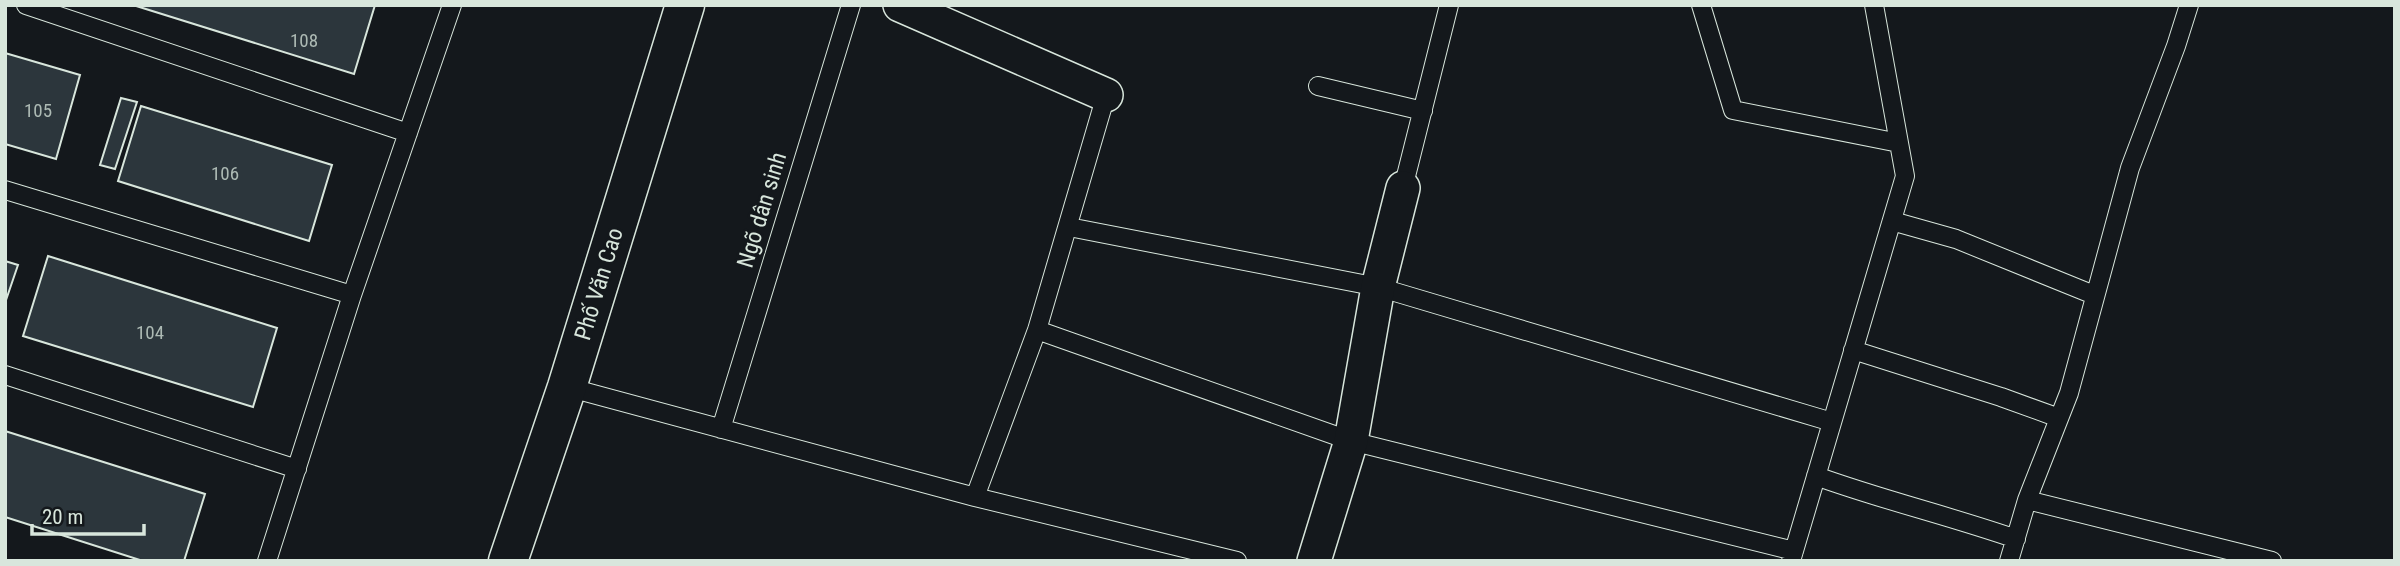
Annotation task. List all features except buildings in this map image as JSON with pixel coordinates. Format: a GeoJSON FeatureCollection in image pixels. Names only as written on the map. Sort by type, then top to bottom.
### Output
{"type":"FeatureCollection","features":[{"type":"Feature","properties":{"kind":"street","name":"Phố Văn Cao"},"geometry":{"type":"LineString","coordinates":[[508,561],[567,387],[685,5]]}},
{"type":"Feature","properties":{"kind":"street"},"geometry":{"type":"LineString","coordinates":[[900,5],[1105,95]]}},
{"type":"Feature","properties":{"kind":"street"},"geometry":{"type":"LineString","coordinates":[[1314,561],[1351,441],[1378,288],[1403,188]]}},
{"type":"Feature","properties":{"kind":"lane"},"geometry":{"type":"LineString","coordinates":[[26,5],[408,133]]}},
{"type":"Feature","properties":{"kind":"lane"},"geometry":{"type":"LineString","coordinates":[[267,561],[352,295],[452,5]]}},
{"type":"Feature","properties":{"kind":"lane","name":"Ngõ dân sinh"},"geometry":{"type":"LineString","coordinates":[[721,429],[850,5]]}},
{"type":"Feature","properties":{"kind":"lane"},"geometry":{"type":"LineString","coordinates":[[1403,188],[1449,5]]}},
{"type":"Feature","properties":{"kind":"lane"},"geometry":{"type":"LineString","coordinates":[[1702,5],[1733,110],[1899,143]]}},
{"type":"Feature","properties":{"kind":"lane"},"geometry":{"type":"LineString","coordinates":[[1037,330],[1351,441],[1793,556],[1905,176],[1874,5]]}},
{"type":"Feature","properties":{"kind":"lane"},"geometry":{"type":"LineString","coordinates":[[2009,561],[2027,500],[2069,393],[2130,168],[2189,5]]}},
{"type":"Feature","properties":{"kind":"lane"},"geometry":{"type":"LineString","coordinates":[[1318,86],[1423,111]]}},
{"type":"Feature","properties":{"kind":"lane"},"geometry":{"type":"LineString","coordinates":[[975,497],[1037,330],[1069,227],[1105,95]]}},
{"type":"Feature","properties":{"kind":"lane"},"geometry":{"type":"LineString","coordinates":[[5,190],[352,295]]}},
{"type":"Feature","properties":{"kind":"lane"},"geometry":{"type":"LineString","coordinates":[[1892,221],[1956,239],[2094,295]]}},
{"type":"Feature","properties":{"kind":"lane"},"geometry":{"type":"LineString","coordinates":[[1069,227],[1378,288],[1832,422]]}},
{"type":"Feature","properties":{"kind":"lane"},"geometry":{"type":"LineString","coordinates":[[1853,350],[2059,418]]}},
{"type":"Feature","properties":{"kind":"lane"},"geometry":{"type":"LineString","coordinates":[[5,375],[297,469]]}},
{"type":"Feature","properties":{"kind":"lane"},"geometry":{"type":"LineString","coordinates":[[567,387],[975,497],[1237,561]]}},
{"type":"Feature","properties":{"kind":"lane"},"geometry":{"type":"LineString","coordinates":[[1816,476],[1873,497],[1947,515],[2016,539]]}},
{"type":"Feature","properties":{"kind":"lane"},"geometry":{"type":"LineString","coordinates":[[2027,500],[2272,561]]}}]}
